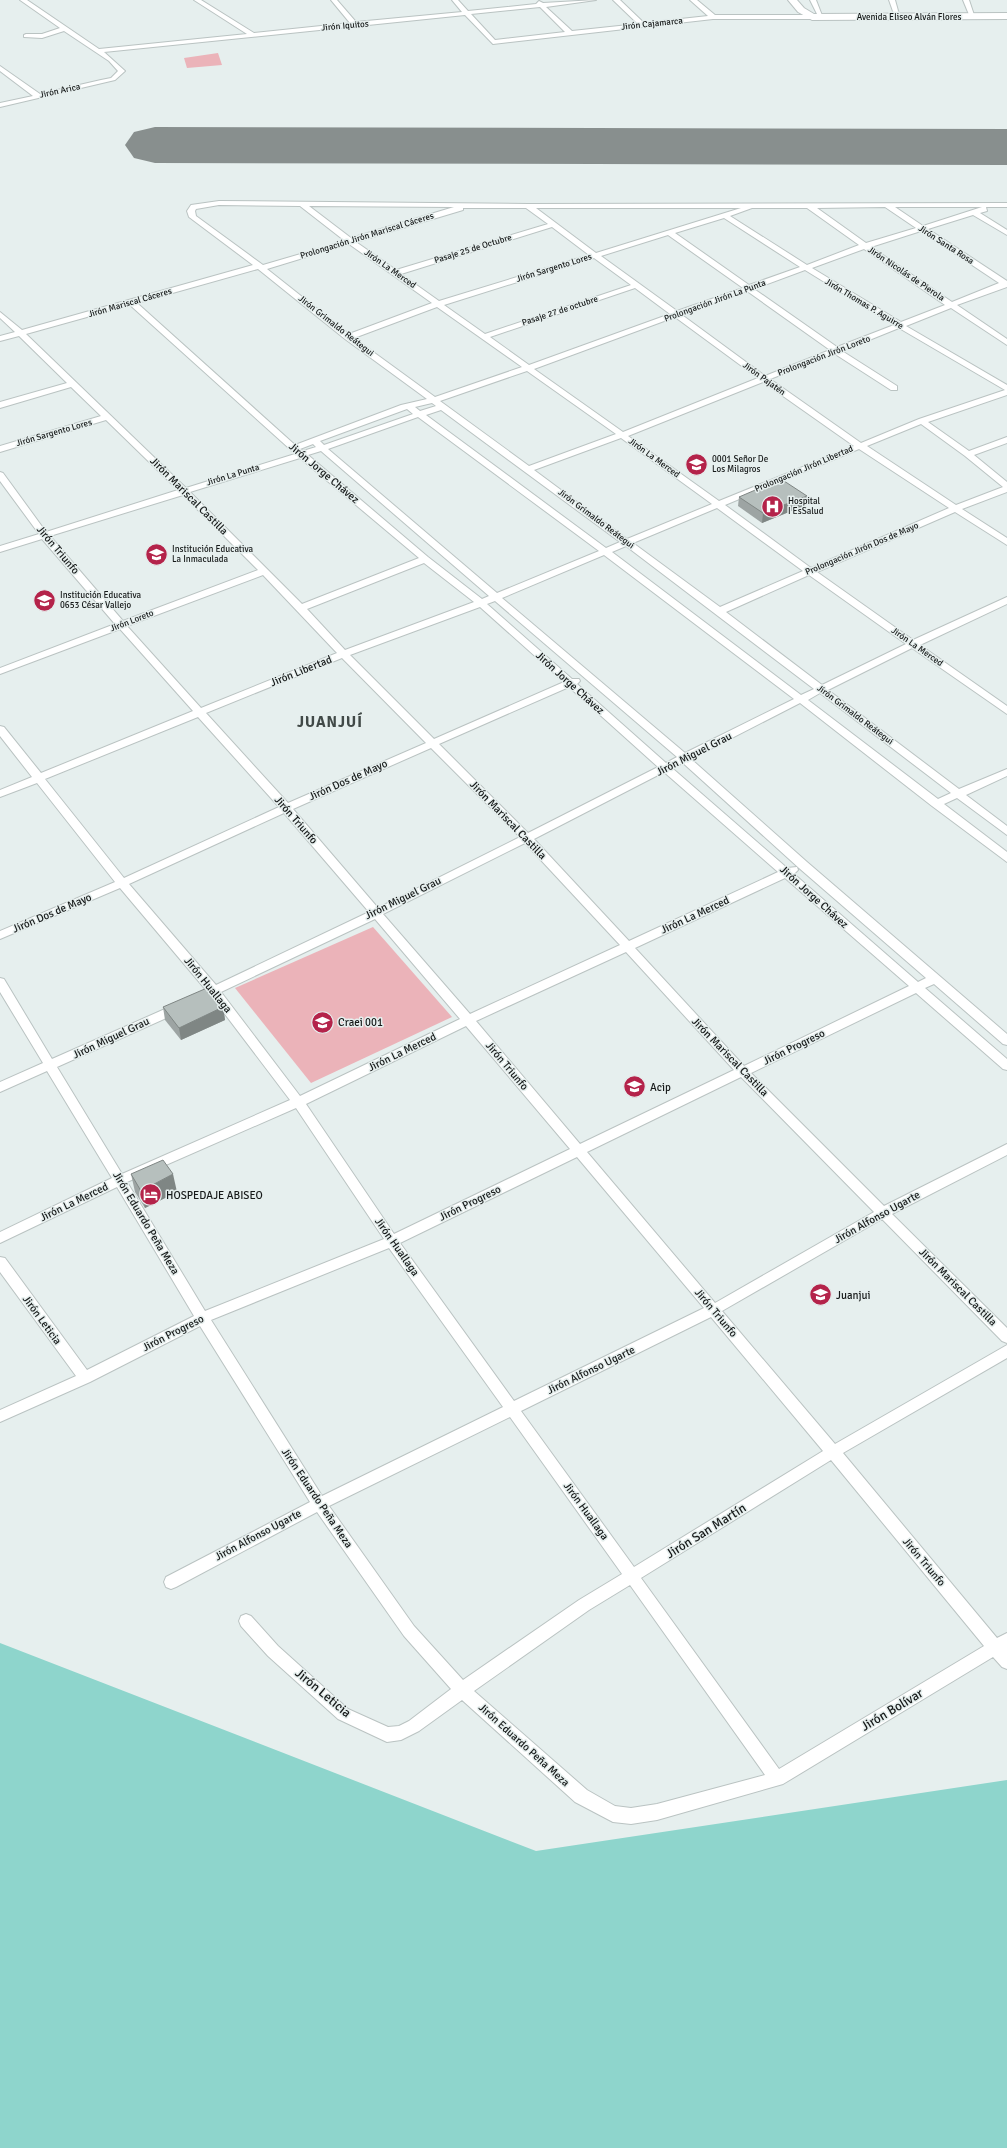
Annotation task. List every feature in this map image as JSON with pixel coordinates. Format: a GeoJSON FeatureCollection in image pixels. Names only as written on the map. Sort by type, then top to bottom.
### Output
{"type":"FeatureCollection","features":[{"type":"Feature","properties":{"kind":"street"},"geometry":{"type":"LineString","coordinates":[[23,0],[96,51]]}},
{"type":"Feature","properties":{"kind":"street"},"geometry":{"type":"LineString","coordinates":[[197,0],[252,34]]}},
{"type":"Feature","properties":{"kind":"street"},"geometry":{"type":"LineString","coordinates":[[334,0],[355,25]]}},
{"type":"Feature","properties":{"kind":"street"},"geometry":{"type":"LineString","coordinates":[[455,0],[467,13]]}},
{"type":"Feature","properties":{"kind":"street"},"geometry":{"type":"LineString","coordinates":[[537,0],[570,33]]}},
{"type":"Feature","properties":{"kind":"street","name":"Jirón Iquitos"},"geometry":{"type":"LineString","coordinates":[[96,51],[593,0]]}},
{"type":"Feature","properties":{"kind":"street"},"geometry":{"type":"LineString","coordinates":[[616,0],[642,24]]}},
{"type":"Feature","properties":{"kind":"street"},"geometry":{"type":"LineString","coordinates":[[693,0],[714,17]]}},
{"type":"Feature","properties":{"kind":"street"},"geometry":{"type":"LineString","coordinates":[[792,0],[812,17]]}},
{"type":"Feature","properties":{"kind":"street"},"geometry":{"type":"LineString","coordinates":[[813,0],[821,17]]}},
{"type":"Feature","properties":{"kind":"street"},"geometry":{"type":"LineString","coordinates":[[892,0],[898,17]]}},
{"type":"Feature","properties":{"kind":"street"},"geometry":{"type":"LineString","coordinates":[[966,0],[973,17]]}},
{"type":"Feature","properties":{"kind":"street","name":"Jirón Cajamarca"},"geometry":{"type":"LineString","coordinates":[[467,13],[493,42],[714,17],[812,17]]}},
{"type":"Feature","properties":{"kind":"street","name":"Avenida Eliseo Alván Flores"},"geometry":{"type":"LineString","coordinates":[[812,17],[1007,16]]}},
{"type":"Feature","properties":{"kind":"street"},"geometry":{"type":"LineString","coordinates":[[26,36],[42,36],[65,29]]}},
{"type":"Feature","properties":{"kind":"street","name":"Jirón Arica"},"geometry":{"type":"LineString","coordinates":[[0,105],[103,82],[120,75],[122,70],[119,67],[96,51]]}},
{"type":"Feature","properties":{"kind":"street"},"geometry":{"type":"LineString","coordinates":[[0,68],[38,96]]}},
{"type":"Feature","properties":{"kind":"street","name":"Jirón Grimaldo Reátegui"},"geometry":{"type":"LineString","coordinates":[[302,204],[220,203],[194,207],[191,211],[193,217],[261,267],[348,336],[628,542],[1007,831]]}},
{"type":"Feature","properties":{"kind":"street"},"geometry":{"type":"LineString","coordinates":[[302,204],[473,204],[528,206],[761,204],[1007,205]]}},
{"type":"Feature","properties":{"kind":"street","name":"Jirón La Merced"},"geometry":{"type":"LineString","coordinates":[[302,204],[350,241],[483,337],[1007,711]]}},
{"type":"Feature","properties":{"kind":"street","name":"Prolongación Jirón Mariscal Cáceres"},"geometry":{"type":"LineString","coordinates":[[261,267],[473,204]]}},
{"type":"Feature","properties":{"kind":"street","name":"Jirón Sargento Lores"},"geometry":{"type":"LineString","coordinates":[[348,336],[438,304],[761,204]]}},
{"type":"Feature","properties":{"kind":"street","name":"Jirón Nicolás de Pierola"},"geometry":{"type":"LineString","coordinates":[[807,204],[865,246],[1007,343]]}},
{"type":"Feature","properties":{"kind":"street","name":"Jirón Santa Rosa"},"geometry":{"type":"LineString","coordinates":[[885,204],[1006,284]]}},
{"type":"Feature","properties":{"kind":"street","name":"Prolongación Jirón La Punta"},"geometry":{"type":"LineString","coordinates":[[439,403],[528,368],[751,289],[865,246],[996,205]]}},
{"type":"Feature","properties":{"kind":"street","name":"Jirón Pajatén"},"geometry":{"type":"LineString","coordinates":[[528,206],[552,225],[678,314],[764,379],[860,446],[1007,542]]}},
{"type":"Feature","properties":{"kind":"street"},"geometry":{"type":"LineString","coordinates":[[974,212],[1007,233]]}},
{"type":"Feature","properties":{"kind":"street","name":"Jirón Thomas P. Aguirre"},"geometry":{"type":"LineString","coordinates":[[724,215],[804,268],[1007,388]]}},
{"type":"Feature","properties":{"kind":"street","name":"Pasaje 25 de Octubre"},"geometry":{"type":"LineString","coordinates":[[395,273],[552,225]]}},
{"type":"Feature","properties":{"kind":"street"},"geometry":{"type":"LineString","coordinates":[[669,232],[837,351],[894,388]]}},
{"type":"Feature","properties":{"kind":"street","name":"Jirón Mariscal Cáceres"},"geometry":{"type":"LineString","coordinates":[[0,339],[261,267]]}},
{"type":"Feature","properties":{"kind":"street","name":"Prolongación Jirón Loreto"},"geometry":{"type":"LineString","coordinates":[[529,469],[622,435],[1006,284]]}},
{"type":"Feature","properties":{"kind":"street","name":"Pasaje 27 de octubre"},"geometry":{"type":"LineString","coordinates":[[483,337],[638,285]]}},
{"type":"Feature","properties":{"kind":"street","name":"Jirón Jorge Chávez"},"geometry":{"type":"LineString","coordinates":[[132,303],[298,450],[425,559],[481,603],[666,768],[787,872],[916,988],[1007,1066]]}},
{"type":"Feature","properties":{"kind":"street","name":"Jirón Mariscal Castilla"},"geometry":{"type":"LineString","coordinates":[[0,314],[108,417],[265,571],[343,654],[526,837],[743,1072],[1007,1337]]}},
{"type":"Feature","properties":{"kind":"street"},"geometry":{"type":"LineString","coordinates":[[0,405],[72,384]]}},
{"type":"Feature","properties":{"kind":"street","name":"Prolongación Jirón Libertad"},"geometry":{"type":"LineString","coordinates":[[604,552],[922,421],[1007,392]]}},
{"type":"Feature","properties":{"kind":"street","name":"Jirón La Punta"},"geometry":{"type":"LineString","coordinates":[[298,450],[322,448],[419,415],[439,403]]}},
{"type":"Feature","properties":{"kind":"street","name":"Jirón La Punta"},"geometry":{"type":"LineString","coordinates":[[0,549],[184,491],[298,450],[313,440],[408,406],[439,403]]}},
{"type":"Feature","properties":{"kind":"street","name":"Jirón Grimaldo Reátegui"},"geometry":{"type":"LineString","coordinates":[[408,406],[802,699],[1007,858]]}},
{"type":"Feature","properties":{"kind":"street","name":"Jirón Sargento Lores"},"geometry":{"type":"LineString","coordinates":[[0,449],[108,417]]}},
{"type":"Feature","properties":{"kind":"street"},"geometry":{"type":"LineString","coordinates":[[922,421],[968,454],[1007,486]]}},
{"type":"Feature","properties":{"kind":"street","name":"Jirón Jorge Chávez"},"geometry":{"type":"LineString","coordinates":[[313,440],[686,759],[803,865],[1007,1042]]}},
{"type":"Feature","properties":{"kind":"street"},"geometry":{"type":"LineString","coordinates":[[968,454],[1007,440]]}},
{"type":"Feature","properties":{"kind":"street","name":"Jirón Triunfo"},"geometry":{"type":"LineString","coordinates":[[0,475],[44,535],[121,625],[286,808],[374,913],[468,1020],[833,1452],[1001,1644],[1007,1662]]}},
{"type":"Feature","properties":{"kind":"street","name":"Prolongación Jirón Dos de Mayo"},"geometry":{"type":"LineString","coordinates":[[719,611],[956,508],[1007,489]]}},
{"type":"Feature","properties":{"kind":"street","name":"Jirón Libertad"},"geometry":{"type":"LineString","coordinates":[[0,794],[343,654],[481,603],[604,552]]}},
{"type":"Feature","properties":{"kind":"street"},"geometry":{"type":"LineString","coordinates":[[301,608],[425,559]]}},
{"type":"Feature","properties":{"kind":"street","name":"Jirón Loreto"},"geometry":{"type":"LineString","coordinates":[[0,671],[265,571]]}},
{"type":"Feature","properties":{"kind":"street","name":"Jirón Miguel Grau"},"geometry":{"type":"LineString","coordinates":[[200,998],[686,759],[913,643],[1007,600]]}},
{"type":"Feature","properties":{"kind":"street","name":"Jirón Dos de Mayo"},"geometry":{"type":"LineString","coordinates":[[0,935],[122,883],[286,808],[586,675]]}},
{"type":"Feature","properties":{"kind":"street","name":"Jirón Huallaga"},"geometry":{"type":"LineString","coordinates":[[0,729],[38,779],[122,883],[214,991],[298,1102],[392,1240],[633,1576],[776,1779]]}},
{"type":"Feature","properties":{"kind":"street"},"geometry":{"type":"LineString","coordinates":[[936,804],[1007,772]]}},
{"type":"Feature","properties":{"kind":"street","name":"Jirón La Merced"},"geometry":{"type":"LineString","coordinates":[[0,1238],[120,1180],[298,1102],[468,1020],[803,865]]}},
{"type":"Feature","properties":{"kind":"street","name":"Jirón Progreso"},"geometry":{"type":"LineString","coordinates":[[0,1416],[36,1402],[202,1318],[392,1240],[934,979]]}},
{"type":"Feature","properties":{"kind":"street","name":"Jirón Eduardo Peña Meza"},"geometry":{"type":"LineString","coordinates":[[0,982],[52,1066],[202,1318],[319,1504],[409,1631],[462,1690],[581,1796],[613,1814],[631,1816],[657,1812],[776,1779]]}},
{"type":"Feature","properties":{"kind":"street","name":"Jirón Miguel Grau"},"geometry":{"type":"LineString","coordinates":[[0,1088],[52,1066],[186,1004]]}},
{"type":"Feature","properties":{"kind":"street","name":"Jirón Alfonso Ugarte"},"geometry":{"type":"LineString","coordinates":[[171,1582],[319,1504],[713,1310],[884,1212],[1007,1148]]}},
{"type":"Feature","properties":{"kind":"street","name":"Jirón Leticia"},"geometry":{"type":"LineString","coordinates":[[0,1262],[85,1378]]}},
{"type":"Feature","properties":{"kind":"street","name":"Jirón San Martín"},"geometry":{"type":"LineString","coordinates":[[414,1726],[462,1690],[584,1605],[833,1452],[1007,1351]]}},
{"type":"Feature","properties":{"kind":"street","name":"Jirón Leticia"},"geometry":{"type":"LineString","coordinates":[[246,1621],[273,1651],[344,1714],[387,1735],[401,1733],[414,1726]]}},
{"type":"Feature","properties":{"kind":"street","name":"Jirón Bolívar"},"geometry":{"type":"LineString","coordinates":[[776,1779],[1001,1644]]}},
{"type":"Feature","properties":{"kind":"shaded area"},"geometry":{"type":"Polygon","coordinates":[[[218,53],[222,65],[187,68],[184,58],[218,53]]]}},
{"type":"Feature","properties":{"kind":"shaded area"},"geometry":{"type":"Polygon","coordinates":[[[373,927],[452,1017],[311,1083],[235,988],[373,927]]]}},
{"type":"Feature","properties":{"kind":"water"},"geometry":{"type":"Polygon","coordinates":[[[0,1643],[536,1851],[1007,1780],[1007,2148],[0,2148],[0,1643]]]}},
{"type":"Feature","properties":{"kind":"building"},"geometry":{"type":"Polygon","coordinates":[[[781,479],[807,496],[763,513],[739,497],[781,479]]]}},
{"type":"Feature","properties":{"kind":"building"},"geometry":{"type":"Polygon","coordinates":[[[207,988],[223,1007],[179,1028],[163,1007],[207,988]]]}},
{"type":"Feature","properties":{"kind":"building"},"geometry":{"type":"Polygon","coordinates":[[[163,1160],[173,1174],[141,1191],[131,1174],[163,1160]]]}},
{"type":"Feature","properties":{"kind":"runway"},"geometry":{"type":"LineString","coordinates":[[155,145],[1007,147]]}},
{"type":"Feature","properties":{"kind":"place","name":"0001 Señor De Los Milagros"},"geometry":{"type":"Point","coordinates":[696,464]}},
{"type":"Feature","properties":{"kind":"place","name":"Hospital I EsSalud"},"geometry":{"type":"Point","coordinates":[772,506]}},
{"type":"Feature","properties":{"kind":"place","name":"Institución Educativa La Inmaculada"},"geometry":{"type":"Point","coordinates":[156,554]}},
{"type":"Feature","properties":{"kind":"place","name":"Institución Educativa 0653 César Vallejo"},"geometry":{"type":"Point","coordinates":[44,600]}},
{"type":"Feature","properties":{"kind":"place","name":"Craei 001"},"geometry":{"type":"Point","coordinates":[322,1022]}},
{"type":"Feature","properties":{"kind":"place","name":"Acip"},"geometry":{"type":"Point","coordinates":[634,1087]}},
{"type":"Feature","properties":{"kind":"place","name":"HOSPEDAJE ABISEO"},"geometry":{"type":"Point","coordinates":[151,1195]}},
{"type":"Feature","properties":{"kind":"place","name":"Juanjui"},"geometry":{"type":"Point","coordinates":[821,1295]}},
{"type":"Feature","properties":{"kind":"district","name":"JUANJUÍ"},"geometry":{"type":"Point","coordinates":[330,722]}}]}
